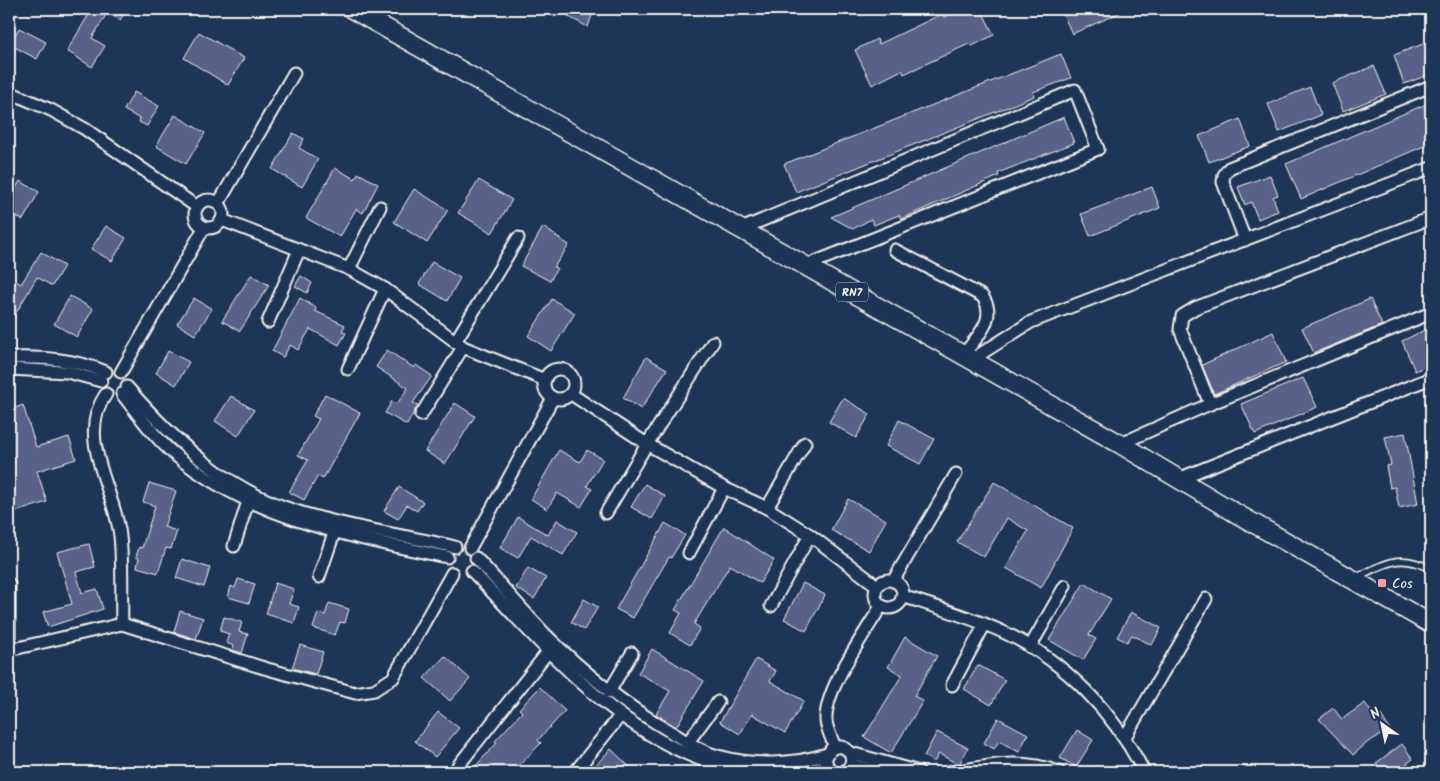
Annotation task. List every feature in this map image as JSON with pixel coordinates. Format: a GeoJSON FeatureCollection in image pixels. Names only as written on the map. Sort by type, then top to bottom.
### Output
{"type":"FeatureCollection","features":[{"type":"Feature","properties":{"kind":"main road","name":"RN7"},"geometry":{"type":"LineString","coordinates":[[352,9],[1120,444],[1350,580],[1431,624]]}},
{"type":"Feature","properties":{"kind":"street"},"geometry":{"type":"LineString","coordinates":[[218,204],[294,73]]}},
{"type":"Feature","properties":{"kind":"street"},"geometry":{"type":"LineString","coordinates":[[1245,240],[1223,182],[1224,175],[1229,168],[1431,86]]}},
{"type":"Feature","properties":{"kind":"street"},"geometry":{"type":"LineString","coordinates":[[742,229],[1075,90],[1098,149],[805,266]]}},
{"type":"Feature","properties":{"kind":"street"},"geometry":{"type":"LineString","coordinates":[[9,92],[51,110],[85,129],[197,206]]}},
{"type":"Feature","properties":{"kind":"street"},"geometry":{"type":"LineString","coordinates":[[967,357],[1031,322],[1431,168]]}},
{"type":"Feature","properties":{"kind":"street"},"geometry":{"type":"LineString","coordinates":[[206,200],[218,204],[223,213],[222,220],[216,226],[204,228],[197,222],[195,216],[197,206],[206,200]]}},
{"type":"Feature","properties":{"kind":"street"},"geometry":{"type":"LineString","coordinates":[[349,269],[380,207]]}},
{"type":"Feature","properties":{"kind":"street"},"geometry":{"type":"LineString","coordinates":[[1210,404],[1180,329],[1182,316],[1195,308],[1431,218]]}},
{"type":"Feature","properties":{"kind":"street"},"geometry":{"type":"LineString","coordinates":[[222,220],[349,269],[385,289],[459,344],[545,380]]}},
{"type":"Feature","properties":{"kind":"street"},"geometry":{"type":"LineString","coordinates":[[122,372],[204,228]]}},
{"type":"Feature","properties":{"kind":"street"},"geometry":{"type":"LineString","coordinates":[[421,415],[518,238]]}},
{"type":"Feature","properties":{"kind":"street"},"geometry":{"type":"LineString","coordinates":[[268,322],[300,250]]}},
{"type":"Feature","properties":{"kind":"street"},"geometry":{"type":"LineString","coordinates":[[895,250],[982,296],[985,300],[989,311],[987,322],[967,357]]}},
{"type":"Feature","properties":{"kind":"street"},"geometry":{"type":"LineString","coordinates":[[348,369],[385,289]]}},
{"type":"Feature","properties":{"kind":"street"},"geometry":{"type":"LineString","coordinates":[[1120,444],[1210,404],[1431,313]]}},
{"type":"Feature","properties":{"kind":"street"},"geometry":{"type":"LineString","coordinates":[[606,514],[647,444],[713,342]]}},
{"type":"Feature","properties":{"kind":"street"},"geometry":{"type":"LineString","coordinates":[[9,358],[63,359],[86,364],[103,377]]}},
{"type":"Feature","properties":{"kind":"street"},"geometry":{"type":"LineString","coordinates":[[9,369],[67,372],[103,377],[115,370],[122,372],[126,378],[124,390],[115,396],[106,394],[103,390],[103,377]]}},
{"type":"Feature","properties":{"kind":"street"},"geometry":{"type":"LineString","coordinates":[[564,370],[574,380],[570,394],[562,398],[553,398],[546,390],[545,380],[550,372],[564,370]]}},
{"type":"Feature","properties":{"kind":"street"},"geometry":{"type":"LineString","coordinates":[[1178,479],[1431,378]]}},
{"type":"Feature","properties":{"kind":"street"},"geometry":{"type":"LineString","coordinates":[[124,390],[174,454],[208,478],[248,501],[336,528],[447,557]]}},
{"type":"Feature","properties":{"kind":"street"},"geometry":{"type":"LineString","coordinates":[[124,390],[180,443],[212,469],[257,496],[336,528],[455,547],[465,546],[545,634],[609,692],[688,742],[717,756],[759,762],[789,763],[831,750],[846,748],[849,763]]}},
{"type":"Feature","properties":{"kind":"street"},"geometry":{"type":"LineString","coordinates":[[106,394],[99,404],[94,421],[95,448],[110,494],[120,536],[122,624]]}},
{"type":"Feature","properties":{"kind":"street"},"geometry":{"type":"LineString","coordinates":[[570,394],[647,444],[724,488],[767,508],[810,535],[877,586]]}},
{"type":"Feature","properties":{"kind":"street"},"geometry":{"type":"LineString","coordinates":[[553,398],[473,553],[472,571],[547,653],[620,716],[704,768],[740,772]]}},
{"type":"Feature","properties":{"kind":"street"},"geometry":{"type":"LineString","coordinates":[[767,508],[805,443]]}},
{"type":"Feature","properties":{"kind":"street"},"geometry":{"type":"LineString","coordinates":[[893,581],[956,474]]}},
{"type":"Feature","properties":{"kind":"street"},"geometry":{"type":"LineString","coordinates":[[689,553],[724,488]]}},
{"type":"Feature","properties":{"kind":"street"},"geometry":{"type":"LineString","coordinates":[[234,546],[248,501]]}},
{"type":"Feature","properties":{"kind":"street"},"geometry":{"type":"LineString","coordinates":[[319,577],[336,528]]}},
{"type":"Feature","properties":{"kind":"street"},"geometry":{"type":"LineString","coordinates":[[771,606],[810,535]]}},
{"type":"Feature","properties":{"kind":"street"},"geometry":{"type":"LineString","coordinates":[[455,547],[447,557],[447,566],[452,573],[462,576],[472,571]]}},
{"type":"Feature","properties":{"kind":"street"},"geometry":{"type":"LineString","coordinates":[[9,584],[9,650],[122,624],[264,668],[355,693],[374,690],[393,678],[452,573]]}},
{"type":"Feature","properties":{"kind":"street"},"geometry":{"type":"LineString","coordinates":[[885,581],[893,581],[902,589],[902,596],[896,606],[886,608],[876,600],[877,586],[885,581]]}},
{"type":"Feature","properties":{"kind":"street"},"geometry":{"type":"LineString","coordinates":[[1030,648],[1065,586]]}},
{"type":"Feature","properties":{"kind":"street"},"geometry":{"type":"LineString","coordinates":[[902,596],[1005,632],[1052,662],[1087,692],[1125,737],[1144,772]]}},
{"type":"Feature","properties":{"kind":"street"},"geometry":{"type":"LineString","coordinates":[[1125,737],[1206,599]]}},
{"type":"Feature","properties":{"kind":"street"},"geometry":{"type":"LineString","coordinates":[[803,772],[830,770],[825,759],[831,750],[826,722],[827,706],[833,688],[882,606]]}},
{"type":"Feature","properties":{"kind":"street"},"geometry":{"type":"LineString","coordinates":[[952,685],[984,624]]}},
{"type":"Feature","properties":{"kind":"street"},"geometry":{"type":"LineString","coordinates":[[458,766],[547,653]]}},
{"type":"Feature","properties":{"kind":"street"},"geometry":{"type":"LineString","coordinates":[[609,692],[632,653]]}},
{"type":"Feature","properties":{"kind":"street"},"geometry":{"type":"LineString","coordinates":[[688,742],[718,702]]}},
{"type":"Feature","properties":{"kind":"street"},"geometry":{"type":"LineString","coordinates":[[575,772],[620,716]]}},
{"type":"Feature","properties":{"kind":"street"},"geometry":{"type":"LineString","coordinates":[[948,772],[1007,762],[1028,764],[1059,772]]}},
{"type":"Feature","properties":{"kind":"street"},"geometry":{"type":"LineString","coordinates":[[849,763],[883,772]]}},
{"type":"Feature","properties":{"kind":"street"},"geometry":{"type":"LineString","coordinates":[[849,763],[919,772]]}},
{"type":"Feature","properties":{"kind":"lane"},"geometry":{"type":"LineString","coordinates":[[1350,580],[1395,560],[1410,560],[1431,569]]}},
{"type":"Feature","properties":{"kind":"building"},"geometry":{"type":"Polygon","coordinates":[[[92,9],[127,9],[120,20],[107,13],[92,38],[105,46],[92,67],[67,51],[92,9]]]}},
{"type":"Feature","properties":{"kind":"building"},"geometry":{"type":"Polygon","coordinates":[[[569,9],[594,9],[588,27],[569,17],[569,9]]]}},
{"type":"Feature","properties":{"kind":"building"},"geometry":{"type":"Polygon","coordinates":[[[960,9],[981,9],[994,35],[972,46],[971,43],[904,74],[902,70],[872,85],[855,50],[877,39],[879,44],[942,14],[944,17],[960,9]]]}},
{"type":"Feature","properties":{"kind":"building"},"geometry":{"type":"Polygon","coordinates":[[[1061,9],[1128,9],[1072,34],[1061,9]]]}},
{"type":"Feature","properties":{"kind":"building"},"geometry":{"type":"Polygon","coordinates":[[[19,28],[46,42],[37,59],[9,44],[9,32],[15,35],[19,28]]]}},
{"type":"Feature","properties":{"kind":"building"},"geometry":{"type":"Polygon","coordinates":[[[199,32],[244,58],[228,85],[184,58],[199,32]]]}},
{"type":"Feature","properties":{"kind":"building"},"geometry":{"type":"Polygon","coordinates":[[[1431,41],[1431,74],[1404,84],[1394,55],[1431,41]]]}},
{"type":"Feature","properties":{"kind":"building"},"geometry":{"type":"Polygon","coordinates":[[[1061,54],[1071,78],[1033,92],[1034,96],[1010,106],[796,192],[784,164],[1061,54]]]}},
{"type":"Feature","properties":{"kind":"building"},"geometry":{"type":"Polygon","coordinates":[[[1374,66],[1386,94],[1343,111],[1332,83],[1374,66]]]}},
{"type":"Feature","properties":{"kind":"building"},"geometry":{"type":"Polygon","coordinates":[[[1310,87],[1321,115],[1279,132],[1268,104],[1310,87]]]}},
{"type":"Feature","properties":{"kind":"building"},"geometry":{"type":"Polygon","coordinates":[[[134,92],[159,106],[147,126],[139,122],[140,119],[124,110],[134,92]]]}},
{"type":"Feature","properties":{"kind":"building"},"geometry":{"type":"Polygon","coordinates":[[[1431,102],[1431,143],[1301,199],[1286,164],[1431,102]]]}},
{"type":"Feature","properties":{"kind":"building"},"geometry":{"type":"Polygon","coordinates":[[[175,115],[205,133],[186,164],[156,146],[175,115]]]}},
{"type":"Feature","properties":{"kind":"building"},"geometry":{"type":"Polygon","coordinates":[[[1064,117],[1074,143],[998,173],[999,176],[901,219],[899,215],[874,225],[871,219],[853,229],[831,217],[1064,117]]]}},
{"type":"Feature","properties":{"kind":"building"},"geometry":{"type":"Polygon","coordinates":[[[1240,119],[1250,146],[1209,162],[1199,136],[1240,119]]]}},
{"type":"Feature","properties":{"kind":"building"},"geometry":{"type":"Polygon","coordinates":[[[293,133],[304,139],[299,148],[318,159],[302,187],[272,169],[293,133]]]}},
{"type":"Feature","properties":{"kind":"building"},"geometry":{"type":"Polygon","coordinates":[[[335,168],[355,179],[358,173],[378,184],[363,213],[356,209],[340,237],[306,218],[335,168]]]}},
{"type":"Feature","properties":{"kind":"building"},"geometry":{"type":"Polygon","coordinates":[[[1270,175],[1278,195],[1273,197],[1278,211],[1258,219],[1251,202],[1245,205],[1238,187],[1270,175]]]}},
{"type":"Feature","properties":{"kind":"building"},"geometry":{"type":"Polygon","coordinates":[[[479,180],[512,200],[492,233],[458,213],[479,180]]]}},
{"type":"Feature","properties":{"kind":"building"},"geometry":{"type":"Polygon","coordinates":[[[20,181],[39,192],[23,220],[9,212],[9,200],[20,181]]]}},
{"type":"Feature","properties":{"kind":"building"},"geometry":{"type":"Polygon","coordinates":[[[1152,187],[1160,208],[1090,236],[1081,214],[1152,187]]]}},
{"type":"Feature","properties":{"kind":"building"},"geometry":{"type":"Polygon","coordinates":[[[414,189],[448,210],[427,243],[394,222],[414,189]]]}},
{"type":"Feature","properties":{"kind":"building"},"geometry":{"type":"Polygon","coordinates":[[[106,226],[126,238],[112,261],[91,249],[106,226]]]}},
{"type":"Feature","properties":{"kind":"building"},"geometry":{"type":"Polygon","coordinates":[[[543,227],[569,245],[554,267],[557,268],[550,281],[521,266],[543,227]]]}},
{"type":"Feature","properties":{"kind":"building"},"geometry":{"type":"Polygon","coordinates":[[[41,252],[64,266],[52,286],[37,277],[9,325],[9,293],[16,281],[21,284],[41,252]]]}},
{"type":"Feature","properties":{"kind":"building"},"geometry":{"type":"Polygon","coordinates":[[[432,262],[460,278],[447,301],[419,284],[432,262]]]}},
{"type":"Feature","properties":{"kind":"building"},"geometry":{"type":"Polygon","coordinates":[[[251,275],[269,285],[240,331],[222,321],[251,275]]]}},
{"type":"Feature","properties":{"kind":"building"},"geometry":{"type":"Polygon","coordinates":[[[301,276],[312,283],[307,293],[295,286],[301,276]]]}},
{"type":"Feature","properties":{"kind":"building"},"geometry":{"type":"Polygon","coordinates":[[[70,296],[93,309],[77,337],[54,324],[70,296]]]}},
{"type":"Feature","properties":{"kind":"building"},"geometry":{"type":"Polygon","coordinates":[[[194,298],[212,309],[195,335],[177,324],[194,298]]]}},
{"type":"Feature","properties":{"kind":"building"},"geometry":{"type":"Polygon","coordinates":[[[300,298],[316,308],[315,311],[345,325],[342,331],[346,333],[339,345],[310,329],[298,350],[290,345],[283,357],[272,351],[300,298]]]}},
{"type":"Feature","properties":{"kind":"building"},"geometry":{"type":"Polygon","coordinates":[[[552,299],[575,313],[551,351],[528,336],[552,299]]]}},
{"type":"Feature","properties":{"kind":"building"},"geometry":{"type":"Polygon","coordinates":[[[1370,299],[1382,325],[1314,353],[1302,328],[1370,299]]]}},
{"type":"Feature","properties":{"kind":"building"},"geometry":{"type":"Polygon","coordinates":[[[1431,327],[1431,363],[1415,371],[1402,341],[1431,327]]]}},
{"type":"Feature","properties":{"kind":"building"},"geometry":{"type":"Polygon","coordinates":[[[1273,332],[1286,362],[1214,394],[1202,365],[1273,332]]]}},
{"type":"Feature","properties":{"kind":"building"},"geometry":{"type":"Polygon","coordinates":[[[387,350],[414,368],[416,365],[432,376],[413,403],[418,405],[407,425],[385,413],[392,401],[397,404],[408,388],[376,367],[387,350]]]}},
{"type":"Feature","properties":{"kind":"building"},"geometry":{"type":"Polygon","coordinates":[[[168,351],[189,362],[176,385],[156,373],[168,351]]]}},
{"type":"Feature","properties":{"kind":"building"},"geometry":{"type":"Polygon","coordinates":[[[646,357],[667,369],[641,409],[623,398],[646,357]]]}},
{"type":"Feature","properties":{"kind":"building"},"geometry":{"type":"Polygon","coordinates":[[[1303,378],[1317,407],[1255,434],[1241,404],[1303,378]]]}},
{"type":"Feature","properties":{"kind":"building"},"geometry":{"type":"Polygon","coordinates":[[[325,394],[360,413],[323,479],[318,476],[304,500],[289,492],[308,460],[298,455],[319,419],[313,416],[325,394]]]}},
{"type":"Feature","properties":{"kind":"building"},"geometry":{"type":"Polygon","coordinates":[[[231,396],[254,410],[238,436],[215,421],[231,396]]]}},
{"type":"Feature","properties":{"kind":"building"},"geometry":{"type":"Polygon","coordinates":[[[843,398],[870,414],[856,438],[829,422],[843,398]]]}},
{"type":"Feature","properties":{"kind":"building"},"geometry":{"type":"Polygon","coordinates":[[[455,403],[475,416],[445,464],[425,451],[455,403]]]}},
{"type":"Feature","properties":{"kind":"building"},"geometry":{"type":"Polygon","coordinates":[[[23,405],[36,447],[69,437],[76,459],[37,471],[47,502],[12,513],[9,502],[14,500],[12,492],[15,491],[9,468],[9,410],[23,405]]]}},
{"type":"Feature","properties":{"kind":"building"},"geometry":{"type":"Polygon","coordinates":[[[899,420],[934,439],[920,464],[886,446],[899,420]]]}},
{"type":"Feature","properties":{"kind":"building"},"geometry":{"type":"Polygon","coordinates":[[[1405,433],[1418,504],[1399,508],[1395,487],[1390,488],[1386,466],[1391,465],[1385,437],[1405,433]]]}},
{"type":"Feature","properties":{"kind":"building"},"geometry":{"type":"Polygon","coordinates":[[[559,450],[580,462],[587,450],[603,459],[587,486],[592,489],[581,507],[557,493],[547,509],[531,499],[559,450]]]}},
{"type":"Feature","properties":{"kind":"building"},"geometry":{"type":"Polygon","coordinates":[[[994,482],[1073,528],[1041,588],[1006,568],[1028,531],[1007,518],[984,557],[957,542],[994,482]]]}},
{"type":"Feature","properties":{"kind":"building"},"geometry":{"type":"Polygon","coordinates":[[[149,483],[176,491],[164,527],[177,531],[171,549],[166,548],[158,573],[137,567],[139,558],[136,557],[139,547],[142,548],[155,506],[143,502],[149,483]]]}},
{"type":"Feature","properties":{"kind":"building"},"geometry":{"type":"Polygon","coordinates":[[[645,484],[665,496],[652,519],[631,507],[645,484]]]}},
{"type":"Feature","properties":{"kind":"building"},"geometry":{"type":"Polygon","coordinates":[[[399,487],[423,502],[417,511],[407,505],[398,519],[384,511],[399,487]]]}},
{"type":"Feature","properties":{"kind":"building"},"geometry":{"type":"Polygon","coordinates":[[[848,499],[886,520],[869,551],[831,530],[848,499]]]}},
{"type":"Feature","properties":{"kind":"building"},"geometry":{"type":"Polygon","coordinates":[[[518,517],[548,535],[557,520],[577,532],[563,555],[531,536],[518,558],[500,548],[518,517]]]}},
{"type":"Feature","properties":{"kind":"building"},"geometry":{"type":"Polygon","coordinates":[[[665,523],[685,535],[671,558],[669,557],[633,618],[616,609],[665,523]]]}},
{"type":"Feature","properties":{"kind":"building"},"geometry":{"type":"Polygon","coordinates":[[[724,527],[774,560],[760,583],[730,565],[694,624],[700,628],[690,645],[670,633],[681,613],[675,610],[724,527]]]}},
{"type":"Feature","properties":{"kind":"building"},"geometry":{"type":"Polygon","coordinates":[[[89,544],[95,567],[76,572],[82,593],[97,589],[103,609],[48,627],[43,612],[72,604],[57,552],[89,544]]]}},
{"type":"Feature","properties":{"kind":"building"},"geometry":{"type":"Polygon","coordinates":[[[182,559],[210,568],[204,587],[176,578],[182,559]]]}},
{"type":"Feature","properties":{"kind":"building"},"geometry":{"type":"Polygon","coordinates":[[[528,568],[546,578],[534,599],[516,588],[528,568]]]}},
{"type":"Feature","properties":{"kind":"building"},"geometry":{"type":"Polygon","coordinates":[[[238,579],[255,584],[249,603],[228,597],[231,586],[235,588],[238,579]]]}},
{"type":"Feature","properties":{"kind":"building"},"geometry":{"type":"Polygon","coordinates":[[[275,583],[294,589],[289,604],[299,607],[294,623],[266,614],[275,583]]]}},
{"type":"Feature","properties":{"kind":"building"},"geometry":{"type":"Polygon","coordinates":[[[803,583],[825,595],[806,631],[784,619],[803,583]]]}},
{"type":"Feature","properties":{"kind":"building"},"geometry":{"type":"Polygon","coordinates":[[[1084,583],[1111,599],[1089,635],[1096,639],[1083,660],[1049,640],[1084,583]]]}},
{"type":"Feature","properties":{"kind":"building"},"geometry":{"type":"Polygon","coordinates":[[[584,599],[598,607],[584,630],[571,622],[584,599]]]}},
{"type":"Feature","properties":{"kind":"building"},"geometry":{"type":"Polygon","coordinates":[[[329,603],[349,609],[345,623],[340,622],[335,635],[313,628],[318,613],[325,615],[329,603]]]}},
{"type":"Feature","properties":{"kind":"building"},"geometry":{"type":"Polygon","coordinates":[[[180,611],[203,618],[196,639],[174,632],[180,611]]]}},
{"type":"Feature","properties":{"kind":"building"},"geometry":{"type":"Polygon","coordinates":[[[1131,612],[1161,628],[1152,645],[1132,635],[1127,642],[1117,637],[1131,612]]]}},
{"type":"Feature","properties":{"kind":"building"},"geometry":{"type":"Polygon","coordinates":[[[224,617],[242,622],[239,632],[248,634],[242,653],[232,650],[234,646],[226,643],[229,634],[220,631],[224,617]]]}},
{"type":"Feature","properties":{"kind":"building"},"geometry":{"type":"Polygon","coordinates":[[[905,637],[937,656],[914,696],[923,701],[891,753],[864,737],[902,675],[888,667],[905,637]]]}},
{"type":"Feature","properties":{"kind":"building"},"geometry":{"type":"Polygon","coordinates":[[[300,645],[323,652],[316,674],[292,668],[300,645]]]}},
{"type":"Feature","properties":{"kind":"building"},"geometry":{"type":"Polygon","coordinates":[[[652,649],[704,681],[676,727],[656,714],[670,691],[638,673],[652,649]]]}},
{"type":"Feature","properties":{"kind":"building"},"geometry":{"type":"Polygon","coordinates":[[[445,656],[470,679],[450,701],[424,678],[445,656]]]}},
{"type":"Feature","properties":{"kind":"building"},"geometry":{"type":"Polygon","coordinates":[[[756,659],[776,671],[770,681],[804,701],[785,733],[752,714],[740,734],[720,722],[756,659]]]}},
{"type":"Feature","properties":{"kind":"building"},"geometry":{"type":"Polygon","coordinates":[[[978,665],[1005,680],[991,705],[964,689],[978,665]]]}},
{"type":"Feature","properties":{"kind":"building"},"geometry":{"type":"Polygon","coordinates":[[[540,687],[565,711],[538,740],[541,743],[513,772],[470,772],[497,743],[495,741],[522,712],[519,709],[540,687]]]}},
{"type":"Feature","properties":{"kind":"building"},"geometry":{"type":"Polygon","coordinates":[[[1365,703],[1375,718],[1381,715],[1390,730],[1368,742],[1353,755],[1319,719],[1333,708],[1342,719],[1365,703]]]}},
{"type":"Feature","properties":{"kind":"building"},"geometry":{"type":"Polygon","coordinates":[[[438,712],[459,728],[435,757],[415,741],[438,712]]]}},
{"type":"Feature","properties":{"kind":"building"},"geometry":{"type":"Polygon","coordinates":[[[998,718],[1028,734],[1019,752],[999,741],[994,749],[984,743],[998,718]]]}},
{"type":"Feature","properties":{"kind":"building"},"geometry":{"type":"Polygon","coordinates":[[[1077,730],[1093,740],[1076,767],[1060,758],[1077,730]]]}},
{"type":"Feature","properties":{"kind":"building"},"geometry":{"type":"Polygon","coordinates":[[[937,732],[968,748],[960,763],[956,763],[939,754],[934,762],[924,756],[937,732]]]}},
{"type":"Feature","properties":{"kind":"building"},"geometry":{"type":"Polygon","coordinates":[[[1402,744],[1413,759],[1395,772],[1383,772],[1376,763],[1402,744]]]}},
{"type":"Feature","properties":{"kind":"building"},"geometry":{"type":"Polygon","coordinates":[[[611,749],[635,772],[589,772],[611,749]]]}},
{"type":"Feature","properties":{"kind":"place","name":"Cos"},"geometry":{"type":"Point","coordinates":[1382,583]}}]}
